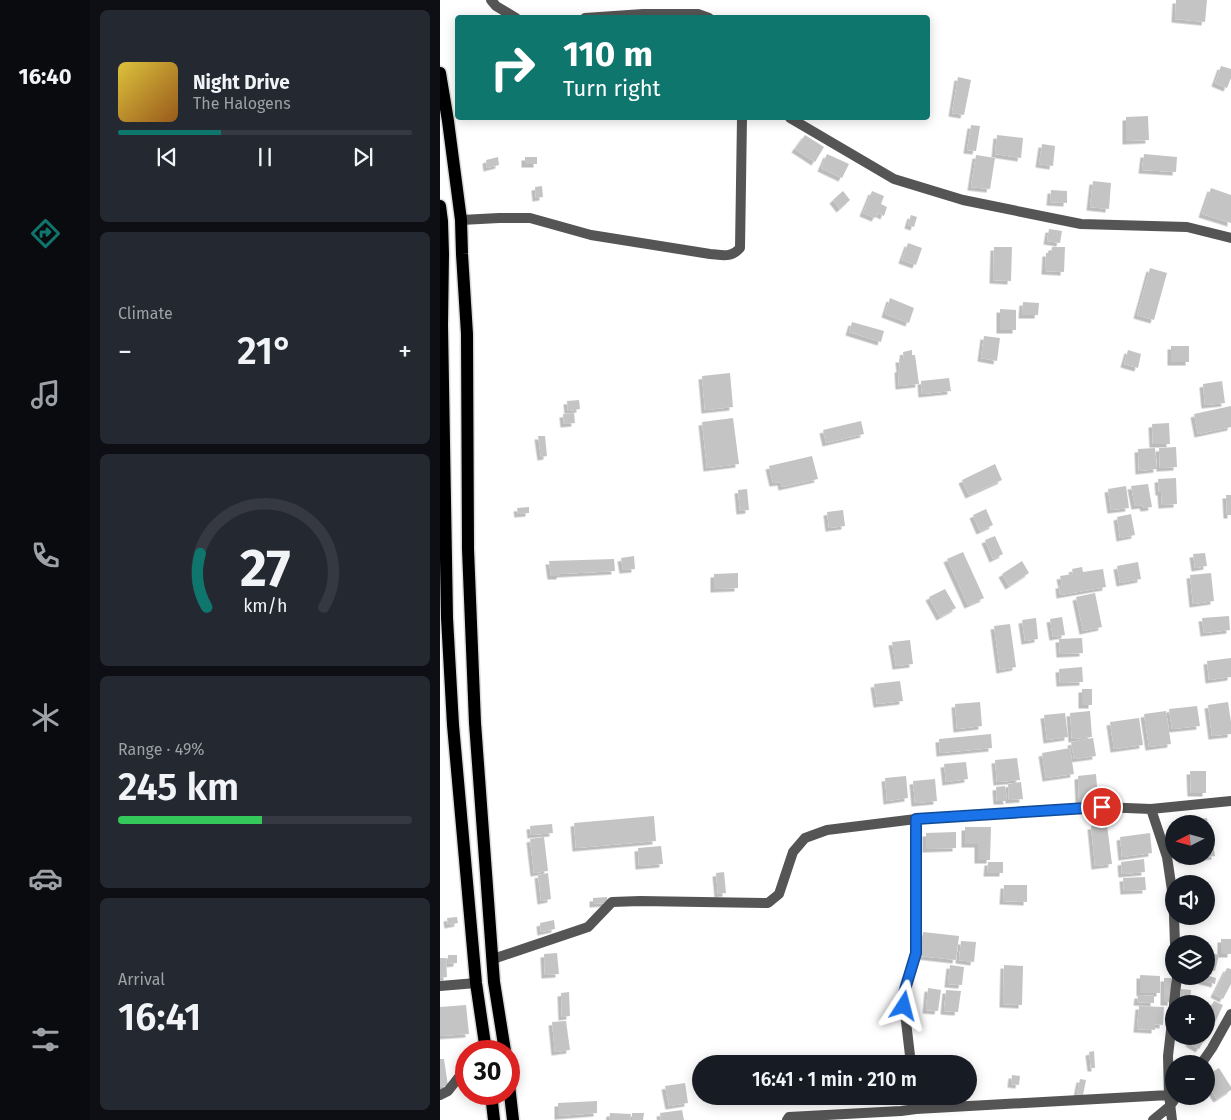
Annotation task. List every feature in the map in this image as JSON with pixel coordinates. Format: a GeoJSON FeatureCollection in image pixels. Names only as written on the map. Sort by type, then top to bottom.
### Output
{"type":"FeatureCollection","features":[{"type":"Feature","properties":{"kind":"main road"},"geometry":{"type":"LineString","coordinates":[[440,72],[461,220],[467,334],[468,549],[475,723],[494,982],[503,1040]]}},
{"type":"Feature","properties":{"kind":"main road"},"geometry":{"type":"LineString","coordinates":[[440,206],[443,246],[442,325],[447,618],[476,983],[484,1040]]}},
{"type":"Feature","properties":{"kind":"main road"},"geometry":{"type":"LineString","coordinates":[[492,1105],[494,1120]]}},
{"type":"Feature","properties":{"kind":"main road"},"geometry":{"type":"LineString","coordinates":[[511,1105],[513,1120]]}},
{"type":"Feature","properties":{"kind":"street"},"geometry":{"type":"LineString","coordinates":[[491,0],[496,6],[511,15]]}},
{"type":"Feature","properties":{"kind":"street"},"geometry":{"type":"LineString","coordinates":[[628,15],[701,15]]}},
{"type":"Feature","properties":{"kind":"street"},"geometry":{"type":"LineString","coordinates":[[461,220],[530,218],[590,235],[728,256],[736,253],[740,248],[742,120]]}},
{"type":"Feature","properties":{"kind":"street"},"geometry":{"type":"LineString","coordinates":[[793,120],[894,179],[964,200],[1081,224],[1187,227],[1231,238]]}},
{"type":"Feature","properties":{"kind":"street"},"geometry":{"type":"LineString","coordinates":[[493,959],[588,927],[612,902],[768,902],[779,894],[793,852],[805,838],[827,830],[916,819],[1102,807],[1151,809],[1231,801]]}},
{"type":"Feature","properties":{"kind":"street"},"geometry":{"type":"LineString","coordinates":[[1151,809],[1167,857],[1170,875]]}},
{"type":"Feature","properties":{"kind":"street"},"geometry":{"type":"LineString","coordinates":[[910,1055],[903,996],[916,953],[916,819]]}},
{"type":"Feature","properties":{"kind":"street"},"geometry":{"type":"LineString","coordinates":[[440,986],[476,983]]}},
{"type":"Feature","properties":{"kind":"street"},"geometry":{"type":"LineString","coordinates":[[1207,1055],[1231,1014]]}},
{"type":"Feature","properties":{"kind":"street"},"geometry":{"type":"LineString","coordinates":[[440,1095],[448,1090],[455,1081]]}},
{"type":"Feature","properties":{"kind":"street"},"geometry":{"type":"LineString","coordinates":[[787,1120],[789,1117],[916,1109],[1165,1099]]}},
{"type":"Feature","properties":{"kind":"street"},"geometry":{"type":"LineString","coordinates":[[916,1105],[916,1109]]}},
{"type":"Feature","properties":{"kind":"street"},"geometry":{"type":"LineString","coordinates":[[1153,1120],[1167,1105]]}},
{"type":"Feature","properties":{"kind":"street"},"geometry":{"type":"LineString","coordinates":[[1172,1105],[1172,1120]]}},
{"type":"Feature","properties":{"kind":"building"},"geometry":{"type":"Polygon","coordinates":[[[1176,0],[1207,0],[1205,22],[1175,19],[1176,0]]]}},
{"type":"Feature","properties":{"kind":"building"},"geometry":{"type":"Polygon","coordinates":[[[1221,66],[1231,69],[1231,78],[1227,88],[1215,83],[1221,66]]]}},
{"type":"Feature","properties":{"kind":"building"},"geometry":{"type":"Polygon","coordinates":[[[958,77],[971,80],[964,115],[952,113],[958,77]]]}},
{"type":"Feature","properties":{"kind":"building"},"geometry":{"type":"Polygon","coordinates":[[[1148,116],[1149,140],[1126,141],[1126,117],[1148,116]]]}},
{"type":"Feature","properties":{"kind":"building"},"geometry":{"type":"Polygon","coordinates":[[[971,125],[980,126],[976,151],[967,150],[971,125]]]}},
{"type":"Feature","properties":{"kind":"building"},"geometry":{"type":"Polygon","coordinates":[[[805,135],[824,147],[815,162],[795,149],[805,135]]]}},
{"type":"Feature","properties":{"kind":"building"},"geometry":{"type":"Polygon","coordinates":[[[997,135],[1023,138],[1021,158],[995,154],[997,135]]]}},
{"type":"Feature","properties":{"kind":"building"},"geometry":{"type":"Polygon","coordinates":[[[1042,144],[1055,146],[1053,166],[1039,164],[1042,144]]]}},
{"type":"Feature","properties":{"kind":"building"},"geometry":{"type":"Polygon","coordinates":[[[827,154],[849,164],[842,178],[821,168],[827,154]]]}},
{"type":"Feature","properties":{"kind":"building"},"geometry":{"type":"Polygon","coordinates":[[[1144,154],[1177,157],[1176,172],[1142,170],[1144,154]]]}},
{"type":"Feature","properties":{"kind":"building"},"geometry":{"type":"Polygon","coordinates":[[[976,155],[995,158],[990,189],[971,187],[976,155]]]}},
{"type":"Feature","properties":{"kind":"building"},"geometry":{"type":"Polygon","coordinates":[[[498,157],[499,165],[487,168],[486,160],[498,157]]]}},
{"type":"Feature","properties":{"kind":"building"},"geometry":{"type":"Polygon","coordinates":[[[525,157],[537,157],[537,164],[525,164],[525,157]]]}},
{"type":"Feature","properties":{"kind":"building"},"geometry":{"type":"Polygon","coordinates":[[[1093,181],[1111,183],[1109,209],[1090,207],[1093,181]]]}},
{"type":"Feature","properties":{"kind":"building"},"geometry":{"type":"Polygon","coordinates":[[[542,186],[543,197],[536,198],[535,187],[542,186]]]}},
{"type":"Feature","properties":{"kind":"building"},"geometry":{"type":"Polygon","coordinates":[[[1211,188],[1231,195],[1231,223],[1202,214],[1211,188]]]}},
{"type":"Feature","properties":{"kind":"building"},"geometry":{"type":"Polygon","coordinates":[[[1051,190],[1067,191],[1067,203],[1050,202],[1051,190]]]}},
{"type":"Feature","properties":{"kind":"building"},"geometry":{"type":"Polygon","coordinates":[[[843,191],[850,200],[840,209],[833,200],[843,191]]]}},
{"type":"Feature","properties":{"kind":"building"},"geometry":{"type":"Polygon","coordinates":[[[872,191],[884,196],[881,204],[887,207],[884,216],[878,213],[875,218],[863,213],[872,191]]]}},
{"type":"Feature","properties":{"kind":"building"},"geometry":{"type":"Polygon","coordinates":[[[911,215],[917,217],[914,227],[908,225],[911,215]]]}},
{"type":"Feature","properties":{"kind":"building"},"geometry":{"type":"Polygon","coordinates":[[[1049,229],[1062,231],[1060,243],[1047,241],[1049,229]]]}},
{"type":"Feature","properties":{"kind":"building"},"geometry":{"type":"Polygon","coordinates":[[[908,243],[922,248],[916,265],[902,260],[908,243]]]}},
{"type":"Feature","properties":{"kind":"building"},"geometry":{"type":"Polygon","coordinates":[[[994,247],[1012,247],[1011,281],[993,280],[994,247]]]}},
{"type":"Feature","properties":{"kind":"building"},"geometry":{"type":"Polygon","coordinates":[[[1052,247],[1065,247],[1064,272],[1045,271],[1046,253],[1051,253],[1052,247]]]}},
{"type":"Feature","properties":{"kind":"building"},"geometry":{"type":"Polygon","coordinates":[[[1150,268],[1167,273],[1154,320],[1137,315],[1150,268]]]}},
{"type":"Feature","properties":{"kind":"building"},"geometry":{"type":"Polygon","coordinates":[[[890,298],[914,308],[909,323],[885,314],[890,298]]]}},
{"type":"Feature","properties":{"kind":"building"},"geometry":{"type":"Polygon","coordinates":[[[1023,302],[1039,303],[1038,315],[1022,315],[1023,302]]]}},
{"type":"Feature","properties":{"kind":"building"},"geometry":{"type":"Polygon","coordinates":[[[1000,309],[1016,310],[1016,330],[1000,330],[1000,309]]]}},
{"type":"Feature","properties":{"kind":"building"},"geometry":{"type":"Polygon","coordinates":[[[852,322],[884,331],[881,342],[849,332],[852,322]]]}},
{"type":"Feature","properties":{"kind":"building"},"geometry":{"type":"Polygon","coordinates":[[[984,336],[1000,338],[997,361],[981,358],[984,336]]]}},
{"type":"Feature","properties":{"kind":"building"},"geometry":{"type":"Polygon","coordinates":[[[1171,346],[1189,346],[1189,362],[1171,362],[1171,346]]]}},
{"type":"Feature","properties":{"kind":"building"},"geometry":{"type":"Polygon","coordinates":[[[912,350],[912,355],[915,355],[919,384],[899,386],[899,359],[904,359],[903,352],[912,350]]]}},
{"type":"Feature","properties":{"kind":"building"},"geometry":{"type":"Polygon","coordinates":[[[1128,350],[1141,354],[1138,368],[1124,364],[1128,350]]]}},
{"type":"Feature","properties":{"kind":"building"},"geometry":{"type":"Polygon","coordinates":[[[730,373],[733,407],[705,410],[702,376],[730,373]]]}},
{"type":"Feature","properties":{"kind":"building"},"geometry":{"type":"Polygon","coordinates":[[[949,378],[951,391],[922,394],[921,381],[949,378]]]}},
{"type":"Feature","properties":{"kind":"building"},"geometry":{"type":"Polygon","coordinates":[[[1222,381],[1225,403],[1205,405],[1203,384],[1222,381]]]}},
{"type":"Feature","properties":{"kind":"building"},"geometry":{"type":"Polygon","coordinates":[[[579,400],[580,409],[568,411],[567,401],[579,400]]]}},
{"type":"Feature","properties":{"kind":"building"},"geometry":{"type":"Polygon","coordinates":[[[1231,406],[1231,427],[1198,434],[1194,414],[1231,406]]]}},
{"type":"Feature","properties":{"kind":"building"},"geometry":{"type":"Polygon","coordinates":[[[574,413],[575,423],[564,424],[563,414],[574,413]]]}},
{"type":"Feature","properties":{"kind":"building"},"geometry":{"type":"Polygon","coordinates":[[[733,418],[739,464],[707,468],[702,422],[733,418]]]}},
{"type":"Feature","properties":{"kind":"building"},"geometry":{"type":"Polygon","coordinates":[[[861,421],[864,434],[826,443],[823,430],[861,421]]]}},
{"type":"Feature","properties":{"kind":"building"},"geometry":{"type":"Polygon","coordinates":[[[1169,423],[1170,444],[1153,444],[1152,424],[1169,423]]]}},
{"type":"Feature","properties":{"kind":"building"},"geometry":{"type":"Polygon","coordinates":[[[538,436],[545,436],[547,456],[541,457],[538,436]]]}},
{"type":"Feature","properties":{"kind":"building"},"geometry":{"type":"Polygon","coordinates":[[[1176,447],[1177,467],[1160,468],[1159,448],[1176,447]]]}},
{"type":"Feature","properties":{"kind":"building"},"geometry":{"type":"Polygon","coordinates":[[[1155,448],[1157,469],[1139,471],[1138,449],[1155,448]]]}},
{"type":"Feature","properties":{"kind":"building"},"geometry":{"type":"Polygon","coordinates":[[[812,456],[818,479],[782,487],[781,482],[773,483],[769,466],[812,456]]]}},
{"type":"Feature","properties":{"kind":"building"},"geometry":{"type":"Polygon","coordinates":[[[995,464],[1002,480],[969,495],[962,480],[995,464]]]}},
{"type":"Feature","properties":{"kind":"building"},"geometry":{"type":"Polygon","coordinates":[[[1176,478],[1177,504],[1162,505],[1158,479],[1176,478]]]}},
{"type":"Feature","properties":{"kind":"building"},"geometry":{"type":"Polygon","coordinates":[[[1148,484],[1152,507],[1135,506],[1131,486],[1148,484]]]}},
{"type":"Feature","properties":{"kind":"building"},"geometry":{"type":"Polygon","coordinates":[[[1126,486],[1129,508],[1111,510],[1108,489],[1126,486]]]}},
{"type":"Feature","properties":{"kind":"building"},"geometry":{"type":"Polygon","coordinates":[[[747,489],[749,510],[740,511],[738,490],[747,489]]]}},
{"type":"Feature","properties":{"kind":"building"},"geometry":{"type":"Polygon","coordinates":[[[1226,495],[1231,495],[1231,515],[1227,515],[1226,495]]]}},
{"type":"Feature","properties":{"kind":"building"},"geometry":{"type":"Polygon","coordinates":[[[529,507],[529,513],[518,514],[517,508],[529,507]]]}},
{"type":"Feature","properties":{"kind":"building"},"geometry":{"type":"Polygon","coordinates":[[[986,509],[993,525],[980,531],[973,515],[986,509]]]}},
{"type":"Feature","properties":{"kind":"building"},"geometry":{"type":"Polygon","coordinates":[[[843,510],[845,526],[829,528],[827,512],[843,510]]]}},
{"type":"Feature","properties":{"kind":"building"},"geometry":{"type":"Polygon","coordinates":[[[1131,514],[1135,535],[1120,538],[1117,517],[1131,514]]]}},
{"type":"Feature","properties":{"kind":"building"},"geometry":{"type":"Polygon","coordinates":[[[995,536],[1003,554],[993,559],[985,540],[995,536]]]}},
{"type":"Feature","properties":{"kind":"building"},"geometry":{"type":"Polygon","coordinates":[[[963,552],[984,598],[968,605],[947,559],[963,552]]]}},
{"type":"Feature","properties":{"kind":"building"},"geometry":{"type":"Polygon","coordinates":[[[1205,553],[1207,566],[1195,568],[1193,554],[1205,553]]]}},
{"type":"Feature","properties":{"kind":"building"},"geometry":{"type":"Polygon","coordinates":[[[634,556],[635,569],[623,570],[621,558],[634,556]]]}},
{"type":"Feature","properties":{"kind":"building"},"geometry":{"type":"Polygon","coordinates":[[[614,559],[615,571],[551,576],[549,561],[614,559]]]}},
{"type":"Feature","properties":{"kind":"building"},"geometry":{"type":"Polygon","coordinates":[[[1022,561],[1029,573],[1009,586],[1002,574],[1022,561]]]}},
{"type":"Feature","properties":{"kind":"building"},"geometry":{"type":"Polygon","coordinates":[[[1138,562],[1141,579],[1120,583],[1117,566],[1138,562]]]}},
{"type":"Feature","properties":{"kind":"building"},"geometry":{"type":"Polygon","coordinates":[[[1082,567],[1083,572],[1103,569],[1106,587],[1060,595],[1059,585],[1062,585],[1060,576],[1073,574],[1072,569],[1082,567]]]}},
{"type":"Feature","properties":{"kind":"building"},"geometry":{"type":"Polygon","coordinates":[[[738,573],[738,588],[714,589],[714,574],[738,573]]]}},
{"type":"Feature","properties":{"kind":"building"},"geometry":{"type":"Polygon","coordinates":[[[1211,573],[1214,601],[1193,604],[1190,575],[1211,573]]]}},
{"type":"Feature","properties":{"kind":"building"},"geometry":{"type":"Polygon","coordinates":[[[945,589],[956,608],[940,617],[929,597],[945,589]]]}},
{"type":"Feature","properties":{"kind":"building"},"geometry":{"type":"Polygon","coordinates":[[[1095,593],[1102,627],[1083,631],[1076,597],[1095,593]]]}},
{"type":"Feature","properties":{"kind":"building"},"geometry":{"type":"Polygon","coordinates":[[[1229,616],[1230,630],[1204,633],[1202,618],[1229,616]]]}},
{"type":"Feature","properties":{"kind":"building"},"geometry":{"type":"Polygon","coordinates":[[[1062,617],[1065,635],[1053,637],[1050,619],[1062,617]]]}},
{"type":"Feature","properties":{"kind":"building"},"geometry":{"type":"Polygon","coordinates":[[[1036,618],[1038,639],[1025,641],[1022,620],[1036,618]]]}},
{"type":"Feature","properties":{"kind":"building"},"geometry":{"type":"Polygon","coordinates":[[[1010,624],[1016,667],[1000,670],[994,626],[1010,624]]]}},
{"type":"Feature","properties":{"kind":"building"},"geometry":{"type":"Polygon","coordinates":[[[1082,638],[1083,653],[1060,654],[1059,639],[1082,638]]]}},
{"type":"Feature","properties":{"kind":"building"},"geometry":{"type":"Polygon","coordinates":[[[910,640],[913,664],[896,666],[892,642],[910,640]]]}},
{"type":"Feature","properties":{"kind":"building"},"geometry":{"type":"Polygon","coordinates":[[[1231,658],[1231,677],[1209,680],[1207,661],[1231,658]]]}},
{"type":"Feature","properties":{"kind":"building"},"geometry":{"type":"Polygon","coordinates":[[[1082,667],[1083,682],[1060,683],[1059,669],[1082,667]]]}},
{"type":"Feature","properties":{"kind":"building"},"geometry":{"type":"Polygon","coordinates":[[[900,681],[903,701],[877,704],[874,684],[900,681]]]}},
{"type":"Feature","properties":{"kind":"building"},"geometry":{"type":"Polygon","coordinates":[[[1082,689],[1092,689],[1092,705],[1082,705],[1082,689]]]}},
{"type":"Feature","properties":{"kind":"building"},"geometry":{"type":"Polygon","coordinates":[[[980,702],[982,726],[957,729],[955,704],[980,702]]]}},
{"type":"Feature","properties":{"kind":"building"},"geometry":{"type":"Polygon","coordinates":[[[1228,702],[1231,734],[1212,736],[1208,705],[1228,702]]]}},
{"type":"Feature","properties":{"kind":"building"},"geometry":{"type":"Polygon","coordinates":[[[1197,706],[1200,726],[1172,729],[1169,709],[1197,706]]]}},
{"type":"Feature","properties":{"kind":"building"},"geometry":{"type":"Polygon","coordinates":[[[1090,711],[1092,737],[1072,739],[1070,713],[1090,711]]]}},
{"type":"Feature","properties":{"kind":"building"},"geometry":{"type":"Polygon","coordinates":[[[1166,711],[1171,744],[1149,747],[1144,714],[1166,711]]]}},
{"type":"Feature","properties":{"kind":"building"},"geometry":{"type":"Polygon","coordinates":[[[1065,713],[1068,737],[1047,740],[1044,715],[1065,713]]]}},
{"type":"Feature","properties":{"kind":"building"},"geometry":{"type":"Polygon","coordinates":[[[1139,718],[1143,745],[1114,749],[1110,722],[1139,718]]]}},
{"type":"Feature","properties":{"kind":"building"},"geometry":{"type":"Polygon","coordinates":[[[991,734],[992,748],[940,753],[939,739],[991,734]]]}},
{"type":"Feature","properties":{"kind":"building"},"geometry":{"type":"Polygon","coordinates":[[[1093,738],[1096,756],[1074,759],[1071,742],[1093,738]]]}},
{"type":"Feature","properties":{"kind":"building"},"geometry":{"type":"Polygon","coordinates":[[[1070,748],[1074,774],[1046,778],[1042,753],[1070,748]]]}},
{"type":"Feature","properties":{"kind":"building"},"geometry":{"type":"Polygon","coordinates":[[[1017,758],[1020,780],[997,782],[995,760],[1017,758]]]}},
{"type":"Feature","properties":{"kind":"building"},"geometry":{"type":"Polygon","coordinates":[[[966,762],[968,779],[946,782],[944,764],[966,762]]]}},
{"type":"Feature","properties":{"kind":"building"},"geometry":{"type":"Polygon","coordinates":[[[1190,771],[1206,771],[1206,793],[1191,793],[1190,771]]]}},
{"type":"Feature","properties":{"kind":"building"},"geometry":{"type":"Polygon","coordinates":[[[1096,774],[1098,799],[1079,800],[1078,776],[1096,774]]]}},
{"type":"Feature","properties":{"kind":"building"},"geometry":{"type":"Polygon","coordinates":[[[906,776],[908,798],[887,801],[885,778],[906,776]]]}},
{"type":"Feature","properties":{"kind":"building"},"geometry":{"type":"Polygon","coordinates":[[[935,779],[937,801],[915,803],[913,781],[935,779]]]}},
{"type":"Feature","properties":{"kind":"building"},"geometry":{"type":"Polygon","coordinates":[[[1021,782],[1023,799],[1009,800],[1008,784],[1021,782]]]}},
{"type":"Feature","properties":{"kind":"building"},"geometry":{"type":"Polygon","coordinates":[[[1005,786],[1007,801],[997,801],[996,787],[1005,786]]]}},
{"type":"Feature","properties":{"kind":"building"},"geometry":{"type":"Polygon","coordinates":[[[654,816],[656,841],[576,848],[574,823],[654,816]]]}},
{"type":"Feature","properties":{"kind":"building"},"geometry":{"type":"Polygon","coordinates":[[[552,824],[553,833],[531,835],[530,826],[552,824]]]}},
{"type":"Feature","properties":{"kind":"building"},"geometry":{"type":"Polygon","coordinates":[[[1107,825],[1112,864],[1095,866],[1091,826],[1107,825]]]}},
{"type":"Feature","properties":{"kind":"building"},"geometry":{"type":"Polygon","coordinates":[[[965,827],[991,827],[990,860],[978,860],[978,844],[965,844],[965,827]]]}},
{"type":"Feature","properties":{"kind":"building"},"geometry":{"type":"Polygon","coordinates":[[[956,832],[956,848],[926,849],[926,833],[956,832]]]}},
{"type":"Feature","properties":{"kind":"building"},"geometry":{"type":"Polygon","coordinates":[[[1150,833],[1152,853],[1122,857],[1120,837],[1150,833]]]}},
{"type":"Feature","properties":{"kind":"building"},"geometry":{"type":"Polygon","coordinates":[[[544,837],[548,871],[534,873],[530,839],[544,837]]]}},
{"type":"Feature","properties":{"kind":"building"},"geometry":{"type":"Polygon","coordinates":[[[661,846],[663,864],[639,866],[638,848],[661,846]]]}},
{"type":"Feature","properties":{"kind":"building"},"geometry":{"type":"Polygon","coordinates":[[[1144,859],[1145,872],[1122,874],[1121,862],[1144,859]]]}},
{"type":"Feature","properties":{"kind":"building"},"geometry":{"type":"Polygon","coordinates":[[[988,862],[1003,862],[1003,873],[987,873],[988,862]]]}},
{"type":"Feature","properties":{"kind":"building"},"geometry":{"type":"Polygon","coordinates":[[[724,872],[726,893],[718,894],[716,873],[724,872]]]}},
{"type":"Feature","properties":{"kind":"building"},"geometry":{"type":"Polygon","coordinates":[[[548,873],[551,899],[541,901],[538,875],[548,873]]]}},
{"type":"Feature","properties":{"kind":"building"},"geometry":{"type":"Polygon","coordinates":[[[1145,877],[1146,890],[1124,891],[1123,878],[1145,877]]]}},
{"type":"Feature","properties":{"kind":"building"},"geometry":{"type":"Polygon","coordinates":[[[1004,885],[1027,885],[1027,902],[1003,901],[1004,885]]]}},
{"type":"Feature","properties":{"kind":"building"},"geometry":{"type":"Polygon","coordinates":[[[607,897],[608,903],[593,904],[593,898],[607,897]]]}},
{"type":"Feature","properties":{"kind":"building"},"geometry":{"type":"Polygon","coordinates":[[[457,917],[458,923],[448,925],[447,918],[457,917]]]}},
{"type":"Feature","properties":{"kind":"building"},"geometry":{"type":"Polygon","coordinates":[[[554,920],[555,929],[541,932],[540,923],[554,920]]]}},
{"type":"Feature","properties":{"kind":"building"},"geometry":{"type":"Polygon","coordinates":[[[923,932],[959,936],[956,960],[920,956],[923,932]]]}},
{"type":"Feature","properties":{"kind":"building"},"geometry":{"type":"Polygon","coordinates":[[[1221,939],[1231,939],[1231,954],[1221,954],[1221,939]]]}},
{"type":"Feature","properties":{"kind":"building"},"geometry":{"type":"Polygon","coordinates":[[[961,941],[976,942],[974,962],[959,960],[961,941]]]}},
{"type":"Feature","properties":{"kind":"building"},"geometry":{"type":"Polygon","coordinates":[[[557,953],[559,974],[545,975],[544,954],[557,953]]]}},
{"type":"Feature","properties":{"kind":"building"},"geometry":{"type":"Polygon","coordinates":[[[1215,954],[1219,955],[1215,971],[1215,954]]]}},
{"type":"Feature","properties":{"kind":"building"},"geometry":{"type":"Polygon","coordinates":[[[448,955],[457,955],[457,963],[448,964],[448,955]]]}},
{"type":"Feature","properties":{"kind":"building"},"geometry":{"type":"Polygon","coordinates":[[[440,958],[446,958],[447,977],[440,978],[440,958]]]}},
{"type":"Feature","properties":{"kind":"building"},"geometry":{"type":"Polygon","coordinates":[[[950,965],[964,967],[962,985],[948,984],[950,965]]]}},
{"type":"Feature","properties":{"kind":"building"},"geometry":{"type":"Polygon","coordinates":[[[1004,965],[1023,966],[1022,1005],[1003,1004],[1004,965]]]}},
{"type":"Feature","properties":{"kind":"building"},"geometry":{"type":"Polygon","coordinates":[[[1227,968],[1231,969],[1231,984],[1223,999],[1214,994],[1227,968]]]}},
{"type":"Feature","properties":{"kind":"building"},"geometry":{"type":"Polygon","coordinates":[[[1140,975],[1160,976],[1160,993],[1140,993],[1140,975]]]}},
{"type":"Feature","properties":{"kind":"building"},"geometry":{"type":"Polygon","coordinates":[[[1165,978],[1165,985],[1171,985],[1171,995],[1165,995],[1164,1002],[1165,978]]]}},
{"type":"Feature","properties":{"kind":"building"},"geometry":{"type":"Polygon","coordinates":[[[928,988],[941,990],[938,1011],[926,1010],[928,988]]]}},
{"type":"Feature","properties":{"kind":"building"},"geometry":{"type":"Polygon","coordinates":[[[1181,989],[1191,990],[1191,995],[1180,995],[1181,989]]]}},
{"type":"Feature","properties":{"kind":"building"},"geometry":{"type":"Polygon","coordinates":[[[946,990],[961,991],[958,1012],[944,1011],[946,990]]]}},
{"type":"Feature","properties":{"kind":"building"},"geometry":{"type":"Polygon","coordinates":[[[569,992],[570,1016],[562,1017],[561,993],[569,992]]]}},
{"type":"Feature","properties":{"kind":"building"},"geometry":{"type":"Polygon","coordinates":[[[1138,995],[1154,996],[1154,1003],[1137,1002],[1138,995]]]}},
{"type":"Feature","properties":{"kind":"building"},"geometry":{"type":"Polygon","coordinates":[[[1215,1001],[1223,1005],[1215,1023],[1215,1001]]]}},
{"type":"Feature","properties":{"kind":"building"},"geometry":{"type":"Polygon","coordinates":[[[466,1005],[469,1034],[440,1036],[440,1007],[466,1005]]]}},
{"type":"Feature","properties":{"kind":"building"},"geometry":{"type":"Polygon","coordinates":[[[1139,1006],[1164,1007],[1163,1025],[1155,1024],[1155,1030],[1137,1029],[1139,1006]]]}},
{"type":"Feature","properties":{"kind":"building"},"geometry":{"type":"Polygon","coordinates":[[[566,1021],[570,1050],[555,1052],[552,1022],[566,1021]]]}},
{"type":"Feature","properties":{"kind":"building"},"geometry":{"type":"Polygon","coordinates":[[[1192,1045],[1202,1045],[1199,1049],[1192,1045]]]}},
{"type":"Feature","properties":{"kind":"building"},"geometry":{"type":"Polygon","coordinates":[[[1094,1051],[1095,1068],[1091,1068],[1089,1052],[1094,1051]]]}},
{"type":"Feature","properties":{"kind":"building"},"geometry":{"type":"Polygon","coordinates":[[[440,1059],[444,1059],[448,1086],[440,1087],[440,1059]]]}},
{"type":"Feature","properties":{"kind":"building"},"geometry":{"type":"Polygon","coordinates":[[[1219,1068],[1231,1087],[1231,1090],[1217,1099],[1215,1096],[1215,1070],[1219,1068]]]}},
{"type":"Feature","properties":{"kind":"building"},"geometry":{"type":"Polygon","coordinates":[[[1012,1075],[1020,1076],[1019,1085],[1011,1084],[1012,1075]]]}},
{"type":"Feature","properties":{"kind":"building"},"geometry":{"type":"Polygon","coordinates":[[[1080,1079],[1086,1080],[1083,1095],[1077,1094],[1080,1079]]]}},
{"type":"Feature","properties":{"kind":"building"},"geometry":{"type":"Polygon","coordinates":[[[685,1083],[688,1103],[669,1106],[665,1086],[685,1083]]]}},
{"type":"Feature","properties":{"kind":"building"},"geometry":{"type":"Polygon","coordinates":[[[597,1101],[597,1113],[558,1116],[558,1103],[597,1101]]]}},
{"type":"Feature","properties":{"kind":"building"},"geometry":{"type":"Polygon","coordinates":[[[682,1110],[684,1120],[661,1120],[660,1113],[682,1110]]]}},
{"type":"Feature","properties":{"kind":"building"},"geometry":{"type":"Polygon","coordinates":[[[610,1113],[631,1114],[630,1120],[609,1120],[610,1113]]]}},
{"type":"Feature","properties":{"kind":"building"},"geometry":{"type":"Polygon","coordinates":[[[632,1113],[644,1113],[643,1120],[632,1120],[632,1113]]]}},
{"type":"Feature","properties":{"kind":"route"},"geometry":{"type":"LineString","coordinates":[[904,1006],[903,996],[916,953],[916,819],[1102,807]]}}]}
